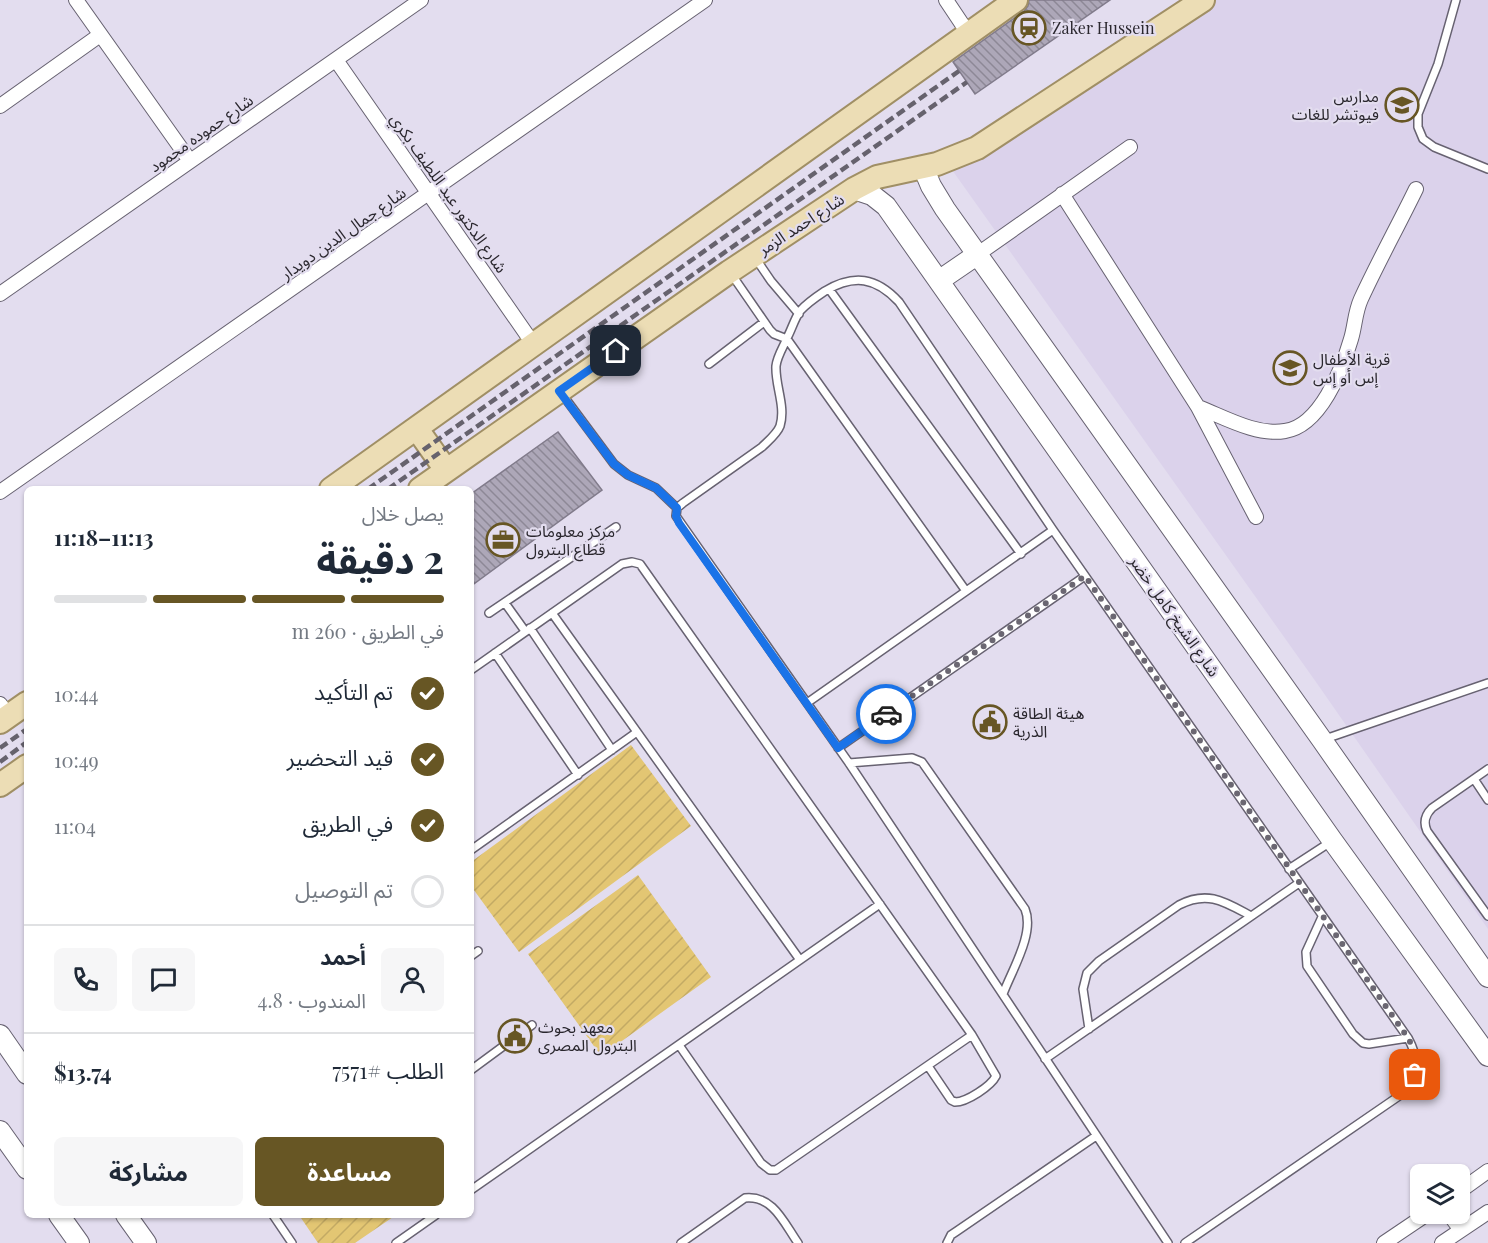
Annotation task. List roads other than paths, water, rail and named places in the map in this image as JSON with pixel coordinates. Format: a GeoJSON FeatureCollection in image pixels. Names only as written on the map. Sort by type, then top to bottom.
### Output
{"type":"FeatureCollection","features":[{"type":"Feature","properties":{"kind":"main road"},"geometry":{"type":"LineString","coordinates":[[335,486],[1016,0]]}},
{"type":"Feature","properties":{"kind":"main road","name":"شارع احمد الزمر"},"geometry":{"type":"LineString","coordinates":[[424,486],[753,255],[854,189],[877,177],[951,160],[977,148],[1203,0]]}},
{"type":"Feature","properties":{"kind":"main road"},"geometry":{"type":"LineString","coordinates":[[923,167],[938,198],[1488,977]]}},
{"type":"Feature","properties":{"kind":"main road","name":"شارع الشيخ كامل خضر"},"geometry":{"type":"LineString","coordinates":[[854,189],[872,195],[886,206],[1332,840],[1488,1056]]}},
{"type":"Feature","properties":{"kind":"main road"},"geometry":{"type":"LineString","coordinates":[[940,280],[978,254]]}},
{"type":"Feature","properties":{"kind":"main road"},"geometry":{"type":"LineString","coordinates":[[417,429],[446,470]]}},
{"type":"Feature","properties":{"kind":"main road"},"geometry":{"type":"LineString","coordinates":[[3,714],[24,704]]}},
{"type":"Feature","properties":{"kind":"main road"},"geometry":{"type":"LineString","coordinates":[[0,786],[24,768]]}},
{"type":"Feature","properties":{"kind":"main road"},"geometry":{"type":"LineString","coordinates":[[0,1035],[24,1070]]}},
{"type":"Feature","properties":{"kind":"main road"},"geometry":{"type":"LineString","coordinates":[[0,1131],[24,1166]]}},
{"type":"Feature","properties":{"kind":"main road"},"geometry":{"type":"LineString","coordinates":[[61,1218],[79,1243]]}},
{"type":"Feature","properties":{"kind":"main road"},"geometry":{"type":"LineString","coordinates":[[128,1218],[146,1243]]}},
{"type":"Feature","properties":{"kind":"street"},"geometry":{"type":"LineString","coordinates":[[76,0],[190,160]]}},
{"type":"Feature","properties":{"kind":"street","name":"شارع حموده محمود"},"geometry":{"type":"LineString","coordinates":[[0,294],[421,0]]}},
{"type":"Feature","properties":{"kind":"street","name":"شارع جمال الدين دويدار"},"geometry":{"type":"LineString","coordinates":[[0,492],[705,0]]}},
{"type":"Feature","properties":{"kind":"street"},"geometry":{"type":"LineString","coordinates":[[946,0],[968,33]]}},
{"type":"Feature","properties":{"kind":"street"},"geometry":{"type":"LineString","coordinates":[[0,106],[100,34]]}},
{"type":"Feature","properties":{"kind":"street","name":"شارع الدكتور عبد اللطيف بكري"},"geometry":{"type":"LineString","coordinates":[[336,60],[534,345]]}},
{"type":"Feature","properties":{"kind":"street"},"geometry":{"type":"LineString","coordinates":[[978,254],[1130,147]]}},
{"type":"Feature","properties":{"kind":"street"},"geometry":{"type":"LineString","coordinates":[[1198,407],[1267,432],[1300,427],[1314,416],[1326,398],[1347,351],[1360,301],[1416,189]]}},
{"type":"Feature","properties":{"kind":"street"},"geometry":{"type":"LineString","coordinates":[[1062,194],[1198,407],[1256,517]]}},
{"type":"Feature","properties":{"kind":"street"},"geometry":{"type":"LineString","coordinates":[[1470,1184],[1488,1171]]}},
{"type":"Feature","properties":{"kind":"street"},"geometry":{"type":"LineString","coordinates":[[1442,1243],[1488,1212]]}},
{"type":"Feature","properties":{"kind":"street"},"geometry":{"type":"LineString","coordinates":[[1384,1243],[1412,1224]]}},
{"type":"Feature","properties":{"kind":"street"},"geometry":{"type":"LineString","coordinates":[[1456,1224],[1461,1230]]}},
{"type":"Feature","properties":{"kind":"lane"},"geometry":{"type":"LineString","coordinates":[[1456,0],[1444,46],[1418,114],[1418,127],[1423,139],[1434,147],[1488,169]]}},
{"type":"Feature","properties":{"kind":"lane"},"geometry":{"type":"LineString","coordinates":[[753,255],[799,314]]}},
{"type":"Feature","properties":{"kind":"lane"},"geometry":{"type":"LineString","coordinates":[[729,272],[774,334],[787,339],[966,591]]}},
{"type":"Feature","properties":{"kind":"lane"},"geometry":{"type":"LineString","coordinates":[[1168,1243],[849,763],[676,516],[677,508],[762,447],[779,427],[782,413],[776,365],[787,339],[799,314],[814,298],[843,282],[859,279],[874,282],[888,290],[899,302],[1053,530],[1408,1038],[1414,1050],[1415,1075],[1409,1087],[1399,1096],[1185,1243]]}},
{"type":"Feature","properties":{"kind":"lane"},"geometry":{"type":"LineString","coordinates":[[829,289],[1021,554]]}},
{"type":"Feature","properties":{"kind":"lane"},"geometry":{"type":"LineString","coordinates":[[709,364],[764,322]]}},
{"type":"Feature","properties":{"kind":"lane"},"geometry":{"type":"LineString","coordinates":[[559,391],[614,464],[628,475],[656,488],[677,508]]}},
{"type":"Feature","properties":{"kind":"lane"},"geometry":{"type":"LineString","coordinates":[[489,613],[616,527]]}},
{"type":"Feature","properties":{"kind":"lane"},"geometry":{"type":"LineString","coordinates":[[807,703],[1053,530]]}},
{"type":"Feature","properties":{"kind":"lane"},"geometry":{"type":"LineString","coordinates":[[474,668],[622,564],[632,562],[640,564],[972,1035],[996,1073],[992,1082],[961,1102],[956,1102],[951,1100],[928,1066]]}},
{"type":"Feature","properties":{"kind":"lane"},"geometry":{"type":"LineString","coordinates":[[838,748],[1085,576]]}},
{"type":"Feature","properties":{"kind":"lane"},"geometry":{"type":"LineString","coordinates":[[505,603],[528,630],[612,750]]}},
{"type":"Feature","properties":{"kind":"lane"},"geometry":{"type":"LineString","coordinates":[[552,613],[800,960]]}},
{"type":"Feature","properties":{"kind":"lane"},"geometry":{"type":"LineString","coordinates":[[495,653],[578,775]]}},
{"type":"Feature","properties":{"kind":"lane"},"geometry":{"type":"LineString","coordinates":[[1322,740],[1488,683]]}},
{"type":"Feature","properties":{"kind":"lane"},"geometry":{"type":"LineString","coordinates":[[474,848],[637,732]]}},
{"type":"Feature","properties":{"kind":"lane"},"geometry":{"type":"LineString","coordinates":[[849,763],[912,758],[922,762],[1025,909],[1029,920],[1028,933],[1003,993]]}},
{"type":"Feature","properties":{"kind":"lane"},"geometry":{"type":"LineString","coordinates":[[1488,769],[1428,812],[1425,826],[1488,916]]}},
{"type":"Feature","properties":{"kind":"lane"},"geometry":{"type":"LineString","coordinates":[[1474,779],[1488,798]]}},
{"type":"Feature","properties":{"kind":"lane"},"geometry":{"type":"LineString","coordinates":[[1289,869],[1332,840]]}},
{"type":"Feature","properties":{"kind":"lane"},"geometry":{"type":"LineString","coordinates":[[1045,1059],[1299,883]]}},
{"type":"Feature","properties":{"kind":"lane"},"geometry":{"type":"LineString","coordinates":[[1089,1029],[1083,989],[1087,973],[1099,961],[1179,905],[1201,897],[1212,898],[1251,916]]}},
{"type":"Feature","properties":{"kind":"lane"},"geometry":{"type":"LineString","coordinates":[[474,1188],[880,904]]}},
{"type":"Feature","properties":{"kind":"lane"},"geometry":{"type":"LineString","coordinates":[[1322,917],[1306,952],[1307,966],[1353,1034],[1363,1043],[1370,1044],[1408,1038]]}},
{"type":"Feature","properties":{"kind":"lane"},"geometry":{"type":"LineString","coordinates":[[474,954],[478,951]]}},
{"type":"Feature","properties":{"kind":"lane"},"geometry":{"type":"LineString","coordinates":[[474,1068],[532,1025]]}},
{"type":"Feature","properties":{"kind":"lane"},"geometry":{"type":"LineString","coordinates":[[679,1045],[761,1163],[770,1170],[781,1168],[972,1035]]}},
{"type":"Feature","properties":{"kind":"lane"},"geometry":{"type":"LineString","coordinates":[[947,1243],[951,1235],[1096,1136]]}},
{"type":"Feature","properties":{"kind":"lane"},"geometry":{"type":"LineString","coordinates":[[681,1243],[745,1198],[756,1197],[767,1201],[798,1243]]}},
{"type":"Feature","properties":{"kind":"lane"},"geometry":{"type":"LineString","coordinates":[[275,1218],[292,1243]]}},
{"type":"Feature","properties":{"kind":"lane"},"geometry":{"type":"LineString","coordinates":[[396,1243],[432,1218]]}},
{"type":"Feature","properties":{"kind":"railway"},"geometry":{"type":"LineString","coordinates":[[372,486],[959,71]]}},
{"type":"Feature","properties":{"kind":"railway"},"geometry":{"type":"LineString","coordinates":[[392,486],[967,82]]}},
{"type":"Feature","properties":{"kind":"railway"},"geometry":{"type":"LineString","coordinates":[[0,748],[24,731]]}},
{"type":"Feature","properties":{"kind":"railway"},"geometry":{"type":"LineString","coordinates":[[0,762],[24,744]]}},
{"type":"Feature","properties":{"kind":"place","name":"Zaker Hussein"},"geometry":{"type":"Point","coordinates":[1029,28]}},
{"type":"Feature","properties":{"kind":"place","name":"مدارس فيوتشر للغات"},"geometry":{"type":"Point","coordinates":[1402,105]}},
{"type":"Feature","properties":{"kind":"place","name":"قرية الأطفال إس أو إس"},"geometry":{"type":"Point","coordinates":[1290,368]}},
{"type":"Feature","properties":{"kind":"place","name":"مركز معلومات قطاع البترول"},"geometry":{"type":"Point","coordinates":[503,540]}},
{"type":"Feature","properties":{"kind":"place","name":"هيئة الطاقة الذرية"},"geometry":{"type":"Point","coordinates":[990,722]}},
{"type":"Feature","properties":{"kind":"place","name":"معهد بحوث البترول المصرى"},"geometry":{"type":"Point","coordinates":[515,1036]}}]}
